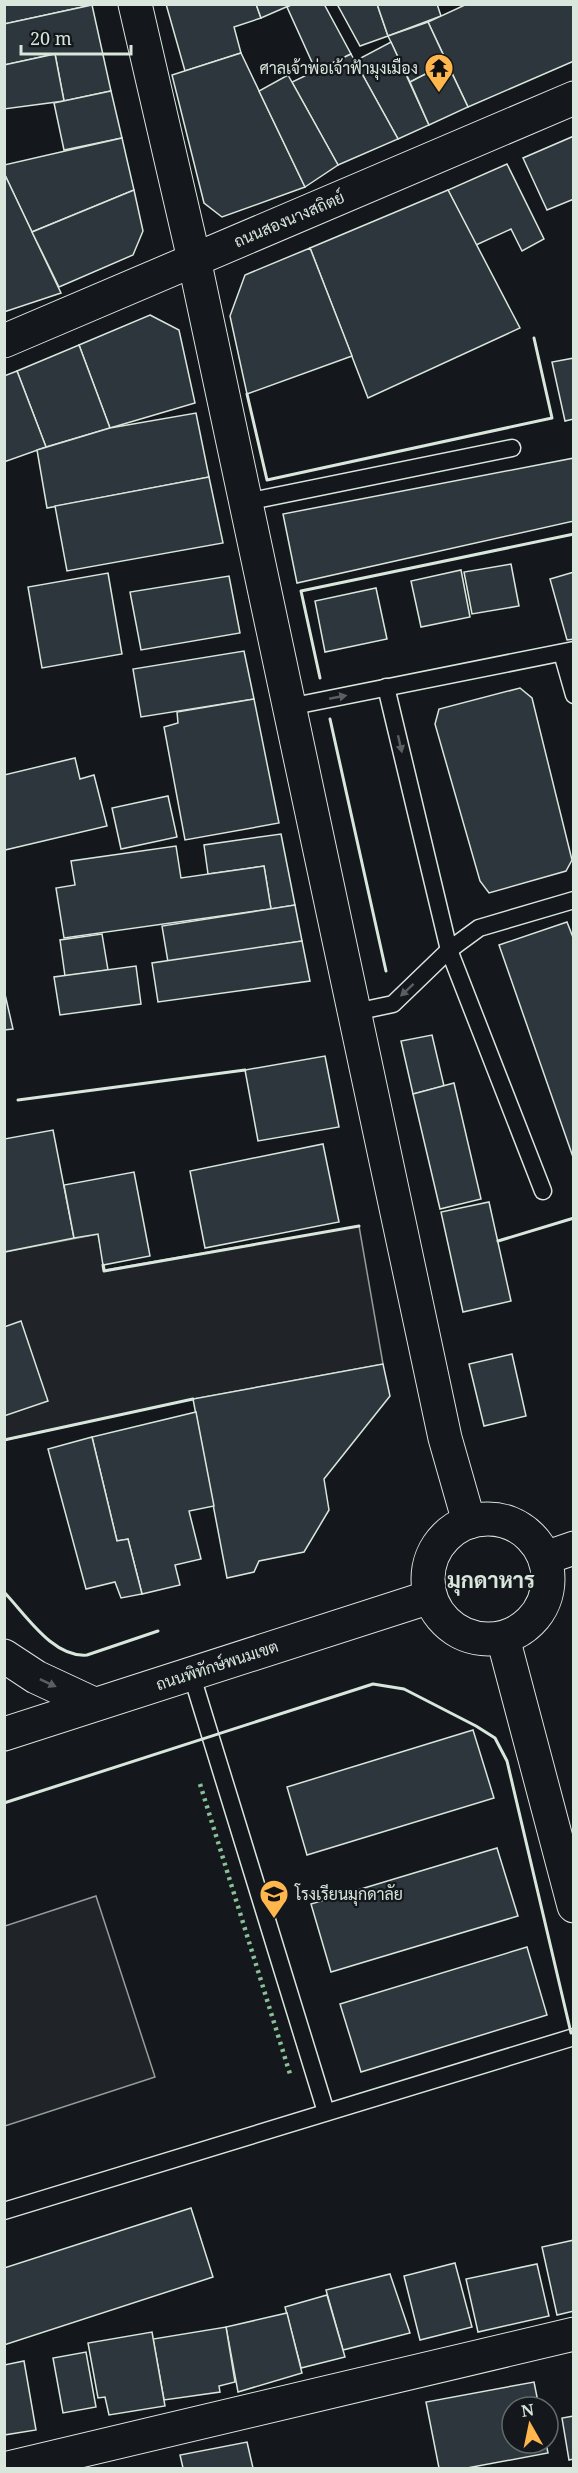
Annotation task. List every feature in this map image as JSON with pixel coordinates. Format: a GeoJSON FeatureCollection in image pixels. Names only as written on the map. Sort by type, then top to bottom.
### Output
{"type":"FeatureCollection","features":[{"type":"Feature","properties":{"kind":"street"},"geometry":{"type":"LineString","coordinates":[[135,4],[194,259],[445,1438],[469,1522]]}},
{"type":"Feature","properties":{"kind":"street","name":"ถนนสองนางสถิตย์"},"geometry":{"type":"LineString","coordinates":[[4,341],[573,98]]}},
{"type":"Feature","properties":{"kind":"street"},"geometry":{"type":"LineString","coordinates":[[477,1519],[500,1520],[520,1528],[543,1551],[559,1553],[548,1569],[549,1590],[539,1613],[525,1628],[502,1638],[493,1640],[468,1637],[449,1627],[432,1604],[430,1597],[427,1584],[429,1564],[438,1545],[457,1527],[469,1522],[477,1519]]}},
{"type":"Feature","properties":{"kind":"street","name":"ถนนพิทักษ์พนมเขต"},"geometry":{"type":"LineString","coordinates":[[4,1734],[430,1597]]}},
{"type":"Feature","properties":{"kind":"street"},"geometry":{"type":"LineString","coordinates":[[502,1638],[573,1906]]}},
{"type":"Feature","properties":{"kind":"street"},"geometry":{"type":"LineString","coordinates":[[4,1656],[36,1677],[94,1704]]}},
{"type":"Feature","properties":{"kind":"street"},"geometry":{"type":"LineString","coordinates":[[8,2469],[573,2334]]}},
{"type":"Feature","properties":{"kind":"lane"},"geometry":{"type":"LineString","coordinates":[[246,502],[512,448]]}},
{"type":"Feature","properties":{"kind":"lane"},"geometry":{"type":"LineString","coordinates":[[289,706],[568,651],[573,695]]}},
{"type":"Feature","properties":{"kind":"lane"},"geometry":{"type":"LineString","coordinates":[[386,687],[449,951],[543,1191]]}},
{"type":"Feature","properties":{"kind":"lane"},"geometry":{"type":"LineString","coordinates":[[355,1012],[393,1004],[449,951],[479,928],[573,900]]}},
{"type":"Feature","properties":{"kind":"lane"},"geometry":{"type":"LineString","coordinates":[[191,1673],[326,2112]]}},
{"type":"Feature","properties":{"kind":"lane"},"geometry":{"type":"LineString","coordinates":[[4,2211],[573,2037]]}},
{"type":"Feature","properties":{"kind":"shaded area"},"geometry":{"type":"Polygon","coordinates":[[[359,1226],[383,1364],[193,1399],[5,1440],[5,1252],[98,1234],[105,1270],[359,1226]]]}},
{"type":"Feature","properties":{"kind":"shaded area"},"geometry":{"type":"Polygon","coordinates":[[[96,1896],[155,2077],[5,2126],[5,1926],[96,1896]]]}},
{"type":"Feature","properties":{"kind":"building"},"geometry":{"type":"Polygon","coordinates":[[[4,4],[92,4],[92,5],[4,24],[4,4]]]}},
{"type":"Feature","properties":{"kind":"building"},"geometry":{"type":"Polygon","coordinates":[[[166,4],[256,4],[261,18],[234,27],[241,53],[185,71],[166,4]]]}},
{"type":"Feature","properties":{"kind":"building"},"geometry":{"type":"Polygon","coordinates":[[[256,4],[293,4],[261,18],[256,4]]]}},
{"type":"Feature","properties":{"kind":"building"},"geometry":{"type":"Polygon","coordinates":[[[293,4],[324,4],[351,54],[316,71],[287,7],[293,4]]]}},
{"type":"Feature","properties":{"kind":"building"},"geometry":{"type":"Polygon","coordinates":[[[337,4],[377,4],[388,36],[360,46],[337,4]]]}},
{"type":"Feature","properties":{"kind":"building"},"geometry":{"type":"Polygon","coordinates":[[[377,4],[437,4],[441,16],[388,36],[377,4]]]}},
{"type":"Feature","properties":{"kind":"building"},"geometry":{"type":"Polygon","coordinates":[[[467,4],[574,4],[574,61],[468,107],[428,22],[467,4]]]}},
{"type":"Feature","properties":{"kind":"building"},"geometry":{"type":"Polygon","coordinates":[[[92,5],[111,91],[64,101],[55,54],[4,65],[4,24],[92,5]]]}},
{"type":"Feature","properties":{"kind":"building"},"geometry":{"type":"Polygon","coordinates":[[[428,22],[447,63],[410,82],[388,36],[428,22]]]}},
{"type":"Feature","properties":{"kind":"building"},"geometry":{"type":"Polygon","coordinates":[[[391,42],[429,125],[398,139],[355,61],[391,42]]]}},
{"type":"Feature","properties":{"kind":"building"},"geometry":{"type":"Polygon","coordinates":[[[241,53],[305,187],[222,217],[204,203],[172,75],[241,53]]]}},
{"type":"Feature","properties":{"kind":"building"},"geometry":{"type":"Polygon","coordinates":[[[55,54],[64,101],[4,109],[4,65],[55,54]]]}},
{"type":"Feature","properties":{"kind":"building"},"geometry":{"type":"Polygon","coordinates":[[[351,54],[398,139],[338,165],[292,82],[351,54]]]}},
{"type":"Feature","properties":{"kind":"building","name":"ศาลเจ้าพ่อเจ้าฟ้ามุงเมือง"},"geometry":{"type":"Polygon","coordinates":[[[447,63],[468,107],[429,125],[410,82],[447,63]]]}},
{"type":"Feature","properties":{"kind":"building"},"geometry":{"type":"Polygon","coordinates":[[[288,75],[338,165],[305,187],[259,91],[288,75]]]}},
{"type":"Feature","properties":{"kind":"building"},"geometry":{"type":"Polygon","coordinates":[[[111,91],[122,138],[64,150],[54,103],[111,91]]]}},
{"type":"Feature","properties":{"kind":"building"},"geometry":{"type":"Polygon","coordinates":[[[574,136],[574,199],[547,210],[523,158],[574,136]]]}},
{"type":"Feature","properties":{"kind":"building"},"geometry":{"type":"Polygon","coordinates":[[[122,138],[134,190],[32,232],[4,173],[4,165],[122,138]]]}},
{"type":"Feature","properties":{"kind":"building"},"geometry":{"type":"Polygon","coordinates":[[[507,164],[544,239],[522,251],[511,229],[476,245],[448,190],[507,164]]]}},
{"type":"Feature","properties":{"kind":"building"},"geometry":{"type":"Polygon","coordinates":[[[4,173],[61,293],[4,312],[4,173]]]}},
{"type":"Feature","properties":{"kind":"building"},"geometry":{"type":"Polygon","coordinates":[[[134,190],[143,231],[133,255],[59,287],[32,232],[134,190]]]}},
{"type":"Feature","properties":{"kind":"building"},"geometry":{"type":"Polygon","coordinates":[[[448,190],[520,328],[368,398],[310,248],[448,190]]]}},
{"type":"Feature","properties":{"kind":"building"},"geometry":{"type":"Polygon","coordinates":[[[310,248],[352,356],[247,394],[230,316],[245,275],[310,248]]]}},
{"type":"Feature","properties":{"kind":"building"},"geometry":{"type":"Polygon","coordinates":[[[150,315],[179,330],[195,403],[110,428],[79,345],[150,315]]]}},
{"type":"Feature","properties":{"kind":"building"},"geometry":{"type":"Polygon","coordinates":[[[79,345],[110,428],[46,447],[17,371],[79,345]]]}},
{"type":"Feature","properties":{"kind":"building"},"geometry":{"type":"Polygon","coordinates":[[[574,358],[574,419],[565,421],[552,362],[574,358]]]}},
{"type":"Feature","properties":{"kind":"building"},"geometry":{"type":"Polygon","coordinates":[[[17,371],[46,447],[4,462],[4,376],[17,371]]]}},
{"type":"Feature","properties":{"kind":"building"},"geometry":{"type":"Polygon","coordinates":[[[196,413],[209,477],[47,508],[37,450],[110,428],[196,413]]]}},
{"type":"Feature","properties":{"kind":"building"},"geometry":{"type":"Polygon","coordinates":[[[574,458],[574,521],[297,583],[283,514],[574,458]]]}},
{"type":"Feature","properties":{"kind":"building"},"geometry":{"type":"Polygon","coordinates":[[[209,477],[223,543],[67,571],[55,506],[209,477]]]}},
{"type":"Feature","properties":{"kind":"building"},"geometry":{"type":"Polygon","coordinates":[[[511,564],[519,606],[472,614],[464,572],[511,564]]]}},
{"type":"Feature","properties":{"kind":"building"},"geometry":{"type":"Polygon","coordinates":[[[461,570],[470,617],[421,627],[411,581],[461,570]]]}},
{"type":"Feature","properties":{"kind":"building"},"geometry":{"type":"Polygon","coordinates":[[[574,572],[574,639],[567,640],[550,579],[574,572]]]}},
{"type":"Feature","properties":{"kind":"building"},"geometry":{"type":"Polygon","coordinates":[[[108,573],[122,654],[42,668],[28,587],[108,573]]]}},
{"type":"Feature","properties":{"kind":"building"},"geometry":{"type":"Polygon","coordinates":[[[229,576],[240,633],[141,650],[130,592],[229,576]]]}},
{"type":"Feature","properties":{"kind":"building"},"geometry":{"type":"Polygon","coordinates":[[[376,588],[387,639],[325,652],[315,601],[376,588]]]}},
{"type":"Feature","properties":{"kind":"building"},"geometry":{"type":"Polygon","coordinates":[[[244,651],[254,699],[141,717],[133,669],[244,651]]]}},
{"type":"Feature","properties":{"kind":"building"},"geometry":{"type":"Polygon","coordinates":[[[520,688],[532,698],[572,860],[566,871],[489,893],[480,881],[435,724],[439,709],[520,688]]]}},
{"type":"Feature","properties":{"kind":"building"},"geometry":{"type":"Polygon","coordinates":[[[254,699],[279,823],[185,840],[164,727],[178,723],[177,712],[254,699]]]}},
{"type":"Feature","properties":{"kind":"building"},"geometry":{"type":"Polygon","coordinates":[[[75,758],[80,779],[94,775],[107,826],[5,850],[4,775],[75,758]]]}},
{"type":"Feature","properties":{"kind":"building"},"geometry":{"type":"Polygon","coordinates":[[[168,796],[177,837],[121,849],[112,808],[168,796]]]}},
{"type":"Feature","properties":{"kind":"building"},"geometry":{"type":"Polygon","coordinates":[[[281,834],[295,905],[271,909],[264,866],[208,874],[204,845],[281,834]]]}},
{"type":"Feature","properties":{"kind":"building"},"geometry":{"type":"Polygon","coordinates":[[[176,846],[181,878],[264,866],[271,909],[64,938],[56,888],[75,885],[71,861],[176,846]]]}},
{"type":"Feature","properties":{"kind":"building"},"geometry":{"type":"Polygon","coordinates":[[[295,905],[302,941],[168,962],[162,926],[295,905]]]}},
{"type":"Feature","properties":{"kind":"building"},"geometry":{"type":"Polygon","coordinates":[[[567,922],[574,940],[574,1160],[499,945],[567,922]]]}},
{"type":"Feature","properties":{"kind":"building"},"geometry":{"type":"Polygon","coordinates":[[[102,934],[108,970],[65,976],[60,940],[102,934]]]}},
{"type":"Feature","properties":{"kind":"building"},"geometry":{"type":"Polygon","coordinates":[[[302,941],[310,981],[158,1002],[152,963],[302,941]]]}},
{"type":"Feature","properties":{"kind":"building"},"geometry":{"type":"Polygon","coordinates":[[[136,966],[141,1004],[60,1015],[54,977],[136,966]]]}},
{"type":"Feature","properties":{"kind":"building"},"geometry":{"type":"Polygon","coordinates":[[[4,990],[13,1029],[4,1030],[4,990]]]}},
{"type":"Feature","properties":{"kind":"building"},"geometry":{"type":"Polygon","coordinates":[[[432,1035],[444,1086],[413,1094],[401,1041],[432,1035]]]}},
{"type":"Feature","properties":{"kind":"building"},"geometry":{"type":"Polygon","coordinates":[[[325,1056],[339,1127],[258,1141],[245,1070],[325,1056]]]}},
{"type":"Feature","properties":{"kind":"building"},"geometry":{"type":"Polygon","coordinates":[[[454,1083],[481,1199],[440,1209],[413,1094],[454,1083]]]}},
{"type":"Feature","properties":{"kind":"building"},"geometry":{"type":"Polygon","coordinates":[[[53,1130],[74,1238],[4,1252],[4,1139],[53,1130]]]}},
{"type":"Feature","properties":{"kind":"building"},"geometry":{"type":"Polygon","coordinates":[[[323,1144],[339,1222],[205,1248],[190,1171],[323,1144]]]}},
{"type":"Feature","properties":{"kind":"building"},"geometry":{"type":"Polygon","coordinates":[[[134,1172],[150,1256],[103,1265],[98,1234],[74,1238],[64,1185],[134,1172]]]}},
{"type":"Feature","properties":{"kind":"building"},"geometry":{"type":"Polygon","coordinates":[[[489,1202],[511,1301],[463,1312],[441,1212],[489,1202]]]}},
{"type":"Feature","properties":{"kind":"building"},"geometry":{"type":"Polygon","coordinates":[[[21,1321],[48,1401],[4,1416],[4,1327],[21,1321]]]}},
{"type":"Feature","properties":{"kind":"building"},"geometry":{"type":"Polygon","coordinates":[[[512,1354],[526,1416],[484,1426],[469,1364],[512,1354]]]}},
{"type":"Feature","properties":{"kind":"building"},"geometry":{"type":"Polygon","coordinates":[[[383,1364],[390,1396],[324,1479],[329,1510],[304,1552],[259,1561],[254,1572],[227,1578],[193,1399],[383,1364]]]}},
{"type":"Feature","properties":{"kind":"building"},"geometry":{"type":"Polygon","coordinates":[[[196,1412],[214,1506],[189,1511],[201,1559],[175,1565],[180,1585],[142,1594],[128,1539],[117,1541],[92,1437],[196,1412]]]}},
{"type":"Feature","properties":{"kind":"building"},"geometry":{"type":"Polygon","coordinates":[[[92,1437],[117,1541],[128,1539],[142,1594],[121,1598],[115,1582],[86,1589],[48,1449],[92,1437]]]}},
{"type":"Feature","properties":{"kind":"building"},"geometry":{"type":"Polygon","coordinates":[[[473,1730],[494,1798],[307,1855],[287,1787],[473,1730]]]}},
{"type":"Feature","properties":{"kind":"building"},"geometry":{"type":"Polygon","coordinates":[[[497,1848],[518,1916],[331,1972],[311,1904],[497,1848]]]}},
{"type":"Feature","properties":{"kind":"building"},"geometry":{"type":"Polygon","coordinates":[[[527,1947],[547,2015],[361,2072],[340,2004],[527,1947]]]}},
{"type":"Feature","properties":{"kind":"building"},"geometry":{"type":"Polygon","coordinates":[[[191,2208],[213,2277],[4,2345],[4,2268],[191,2208]]]}},
{"type":"Feature","properties":{"kind":"building"},"geometry":{"type":"Polygon","coordinates":[[[574,2240],[574,2311],[557,2315],[542,2247],[574,2240]]]}},
{"type":"Feature","properties":{"kind":"building"},"geometry":{"type":"Polygon","coordinates":[[[455,2263],[472,2327],[420,2340],[404,2276],[455,2263]]]}},
{"type":"Feature","properties":{"kind":"building"},"geometry":{"type":"Polygon","coordinates":[[[537,2264],[549,2316],[478,2332],[466,2279],[537,2264]]]}},
{"type":"Feature","properties":{"kind":"building"},"geometry":{"type":"Polygon","coordinates":[[[390,2274],[410,2333],[343,2350],[326,2290],[390,2274]]]}},
{"type":"Feature","properties":{"kind":"building"},"geometry":{"type":"Polygon","coordinates":[[[327,2295],[345,2357],[301,2368],[285,2307],[327,2295]]]}},
{"type":"Feature","properties":{"kind":"building"},"geometry":{"type":"Polygon","coordinates":[[[287,2313],[302,2373],[238,2392],[226,2327],[287,2313]]]}},
{"type":"Feature","properties":{"kind":"building"},"geometry":{"type":"Polygon","coordinates":[[[226,2327],[235,2382],[219,2386],[220,2392],[164,2400],[153,2339],[226,2327]]]}},
{"type":"Feature","properties":{"kind":"building"},"geometry":{"type":"Polygon","coordinates":[[[152,2332],[165,2406],[109,2415],[105,2397],[98,2398],[88,2343],[152,2332]]]}},
{"type":"Feature","properties":{"kind":"building"},"geometry":{"type":"Polygon","coordinates":[[[86,2352],[96,2407],[63,2413],[53,2358],[86,2352]]]}},
{"type":"Feature","properties":{"kind":"building"},"geometry":{"type":"Polygon","coordinates":[[[24,2361],[36,2430],[4,2435],[4,2365],[24,2361]]]}},
{"type":"Feature","properties":{"kind":"building"},"geometry":{"type":"Polygon","coordinates":[[[534,2382],[537,2395],[500,2395],[500,2455],[537,2455],[467,2468],[439,2468],[426,2402],[534,2382]]]}},
{"type":"Feature","properties":{"kind":"building"},"geometry":{"type":"Polygon","coordinates":[[[574,2416],[574,2459],[569,2460],[562,2418],[574,2416]]]}},
{"type":"Feature","properties":{"kind":"building"},"geometry":{"type":"Polygon","coordinates":[[[247,2442],[253,2468],[183,2468],[180,2455],[247,2442]]]}},
{"type":"Feature","properties":{"kind":"hedge"},"geometry":{"type":"LineString","coordinates":[[200,1784],[290,2074]]}},
{"type":"Feature","properties":{"kind":"wall"},"geometry":{"type":"LineString","coordinates":[[247,394],[267,480],[552,418],[534,338]]}},
{"type":"Feature","properties":{"kind":"wall"},"geometry":{"type":"LineString","coordinates":[[320,678],[301,591],[574,534]]}},
{"type":"Feature","properties":{"kind":"wall"},"geometry":{"type":"LineString","coordinates":[[330,719],[386,971]]}},
{"type":"Feature","properties":{"kind":"wall"},"geometry":{"type":"LineString","coordinates":[[18,1100],[245,1070]]}},
{"type":"Feature","properties":{"kind":"wall"},"geometry":{"type":"LineString","coordinates":[[498,1241],[574,1218]]}},
{"type":"Feature","properties":{"kind":"wall"},"geometry":{"type":"LineString","coordinates":[[103,1265],[104,1271],[359,1226]]}},
{"type":"Feature","properties":{"kind":"wall"},"geometry":{"type":"LineString","coordinates":[[4,1440],[193,1399]]}},
{"type":"Feature","properties":{"kind":"wall"},"geometry":{"type":"LineString","coordinates":[[4,1592],[41,1633],[63,1650],[75,1654],[87,1655],[158,1631]]}},
{"type":"Feature","properties":{"kind":"wall"},"geometry":{"type":"LineString","coordinates":[[4,1803],[373,1684],[404,1689],[495,1738],[507,1761],[571,2033]]}},
{"type":"Feature","properties":{"kind":"place","name":"ศาลเจ้าพ่อเจ้าฟ้ามุงเมือง"},"geometry":{"type":"Point","coordinates":[439,94]}},
{"type":"Feature","properties":{"kind":"place","name":"โรงเรียนมุกดาลัย"},"geometry":{"type":"Point","coordinates":[274,1920]}},
{"type":"Feature","properties":{"kind":"district","name":"มุกดาหาร"},"geometry":{"type":"Point","coordinates":[491,1579]}}]}
